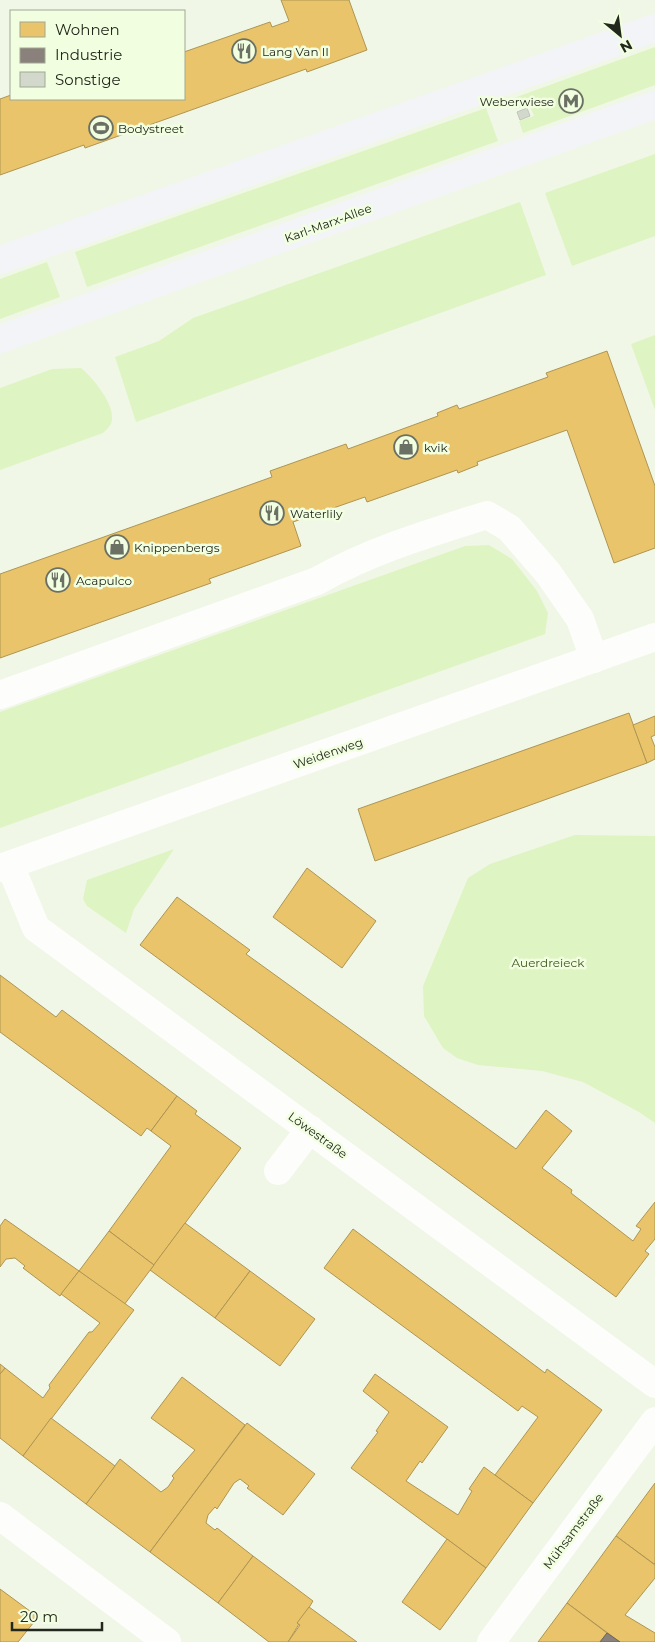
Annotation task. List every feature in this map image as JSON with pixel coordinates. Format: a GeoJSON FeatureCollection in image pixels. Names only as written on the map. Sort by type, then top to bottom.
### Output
{"type":"FeatureCollection","features":[{"type":"Feature","properties":{"kind":"main road"},"geometry":{"type":"LineString","coordinates":[[0,260],[655,28]]}},
{"type":"Feature","properties":{"kind":"main road","name":"Karl-Marx-Allee"},"geometry":{"type":"LineString","coordinates":[[0,339],[655,105]]}},
{"type":"Feature","properties":{"kind":"street"},"geometry":{"type":"LineString","coordinates":[[0,694],[317,581],[353,560],[407,540],[487,515],[509,528],[548,573],[580,619],[594,659]]}},
{"type":"Feature","properties":{"kind":"street","name":"Weidenweg"},"geometry":{"type":"LineString","coordinates":[[5,867],[655,637]]}},
{"type":"Feature","properties":{"kind":"street","name":"Löwestraße"},"geometry":{"type":"LineString","coordinates":[[5,867],[36,928],[655,1384]]}},
{"type":"Feature","properties":{"kind":"street"},"geometry":{"type":"LineString","coordinates":[[278,1171],[310,1129]]}},
{"type":"Feature","properties":{"kind":"street","name":"Mühsamstraße"},"geometry":{"type":"LineString","coordinates":[[491,1642],[655,1421]]}},
{"type":"Feature","properties":{"kind":"street"},"geometry":{"type":"LineString","coordinates":[[0,1516],[167,1642]]}},
{"type":"Feature","properties":{"kind":"green space"},"geometry":{"type":"Polygon","coordinates":[[[655,47],[655,85],[523,133],[519,121],[534,116],[529,104],[515,109],[511,99],[655,47]]]}},
{"type":"Feature","properties":{"kind":"green space"},"geometry":{"type":"Polygon","coordinates":[[[486,108],[498,141],[87,287],[75,252],[486,108]]]}},
{"type":"Feature","properties":{"kind":"green space"},"geometry":{"type":"Polygon","coordinates":[[[655,154],[655,236],[572,266],[545,193],[655,154]]]}},
{"type":"Feature","properties":{"kind":"green space"},"geometry":{"type":"Polygon","coordinates":[[[520,202],[546,275],[136,422],[115,357],[159,341],[193,318],[520,202]]]}},
{"type":"Feature","properties":{"kind":"green space"},"geometry":{"type":"Polygon","coordinates":[[[47,262],[60,297],[0,319],[0,279],[47,262]]]}},
{"type":"Feature","properties":{"kind":"green space"},"geometry":{"type":"Polygon","coordinates":[[[655,335],[655,410],[631,344],[655,335]]]}},
{"type":"Feature","properties":{"kind":"green space"},"geometry":{"type":"Polygon","coordinates":[[[81,368],[96,384],[110,406],[112,419],[109,427],[103,433],[0,470],[0,388],[52,369],[81,368]]]}},
{"type":"Feature","properties":{"kind":"green space"},"geometry":{"type":"Polygon","coordinates":[[[489,545],[512,559],[537,591],[548,613],[545,634],[0,828],[0,712],[465,546],[489,545]]]}},
{"type":"Feature","properties":{"kind":"green space","name":"Auerdreieck"},"geometry":{"type":"Polygon","coordinates":[[[575,835],[655,836],[655,1123],[639,1112],[583,1082],[542,1071],[478,1065],[457,1058],[443,1048],[424,1016],[423,986],[468,878],[490,864],[575,835]]]}},
{"type":"Feature","properties":{"kind":"green space"},"geometry":{"type":"Polygon","coordinates":[[[174,849],[134,909],[126,933],[87,906],[83,899],[87,880],[174,849]]]}},
{"type":"Feature","properties":{"kind":"building: Wohnen"},"geometry":{"type":"Polygon","coordinates":[[[281,0],[349,0],[367,50],[307,72],[306,69],[85,148],[84,145],[0,175],[0,99],[10,95],[10,100],[185,100],[185,52],[270,22],[272,27],[289,21],[281,0]]]}},
{"type":"Feature","properties":{"kind":"building: Wohnen"},"geometry":{"type":"Polygon","coordinates":[[[607,351],[655,486],[655,548],[614,563],[567,430],[477,462],[478,465],[458,473],[457,470],[367,502],[365,497],[293,522],[301,546],[209,579],[211,583],[0,658],[0,574],[272,477],[270,471],[346,444],[348,449],[438,416],[437,413],[457,405],[459,409],[548,377],[546,373],[607,351]]]}},
{"type":"Feature","properties":{"kind":"building: Wohnen"},"geometry":{"type":"Polygon","coordinates":[[[629,713],[647,763],[375,861],[358,809],[629,713]]]}},
{"type":"Feature","properties":{"kind":"building: Wohnen"},"geometry":{"type":"Polygon","coordinates":[[[655,716],[655,735],[651,737],[655,747],[655,759],[647,763],[633,725],[655,716]]]}},
{"type":"Feature","properties":{"kind":"building: Wohnen"},"geometry":{"type":"Polygon","coordinates":[[[307,868],[376,921],[342,968],[273,917],[307,868]]]}},
{"type":"Feature","properties":{"kind":"building: Wohnen"},"geometry":{"type":"Polygon","coordinates":[[[177,897],[250,950],[246,954],[516,1149],[546,1110],[572,1131],[542,1168],[572,1190],[571,1193],[633,1241],[641,1229],[636,1226],[655,1202],[655,1239],[645,1251],[649,1254],[616,1297],[140,945],[177,897]]]}},
{"type":"Feature","properties":{"kind":"building: Wohnen"},"geometry":{"type":"Polygon","coordinates":[[[0,975],[56,1017],[62,1010],[177,1096],[151,1131],[147,1128],[141,1136],[0,1032],[0,975]]]}},
{"type":"Feature","properties":{"kind":"building: Wohnen"},"geometry":{"type":"Polygon","coordinates":[[[177,1096],[197,1111],[195,1114],[241,1148],[154,1265],[109,1231],[171,1146],[151,1131],[177,1096]]]}},
{"type":"Feature","properties":{"kind":"building: Wohnen"},"geometry":{"type":"Polygon","coordinates":[[[5,1219],[79,1271],[60,1296],[23,1268],[25,1266],[15,1258],[6,1259],[0,1267],[0,1226],[5,1219]]]}},
{"type":"Feature","properties":{"kind":"building: Wohnen"},"geometry":{"type":"Polygon","coordinates":[[[185,1223],[250,1271],[215,1318],[150,1270],[185,1223]]]}},
{"type":"Feature","properties":{"kind":"building: Wohnen"},"geometry":{"type":"Polygon","coordinates":[[[353,1229],[545,1373],[547,1369],[602,1410],[533,1503],[495,1475],[538,1417],[522,1406],[518,1411],[324,1268],[353,1229]]]}},
{"type":"Feature","properties":{"kind":"building: Wohnen"},"geometry":{"type":"Polygon","coordinates":[[[109,1231],[154,1265],[124,1305],[79,1271],[109,1231]]]}},
{"type":"Feature","properties":{"kind":"building: Wohnen"},"geometry":{"type":"Polygon","coordinates":[[[79,1271],[134,1310],[23,1456],[0,1438],[0,1374],[5,1368],[43,1398],[50,1388],[49,1385],[89,1332],[92,1332],[100,1323],[61,1294],[79,1271]]]}},
{"type":"Feature","properties":{"kind":"building: Wohnen"},"geometry":{"type":"Polygon","coordinates":[[[250,1271],[315,1319],[280,1366],[215,1318],[250,1271]]]}},
{"type":"Feature","properties":{"kind":"building: Wohnen"},"geometry":{"type":"Polygon","coordinates":[[[0,1364],[5,1368],[0,1374],[0,1364]]]}},
{"type":"Feature","properties":{"kind":"building: Wohnen"},"geometry":{"type":"Polygon","coordinates":[[[375,1374],[448,1427],[422,1463],[420,1461],[406,1481],[458,1515],[472,1491],[469,1489],[484,1467],[533,1503],[486,1568],[351,1468],[378,1432],[376,1431],[389,1412],[363,1391],[375,1374]]]}},
{"type":"Feature","properties":{"kind":"building: Wohnen"},"geometry":{"type":"Polygon","coordinates":[[[182,1377],[245,1425],[150,1552],[86,1504],[120,1459],[161,1492],[168,1487],[174,1478],[172,1476],[195,1450],[151,1418],[182,1377]]]}},
{"type":"Feature","properties":{"kind":"building: Wohnen"},"geometry":{"type":"Polygon","coordinates":[[[51,1418],[115,1466],[86,1504],[23,1456],[51,1418]]]}},
{"type":"Feature","properties":{"kind":"building: Wohnen"},"geometry":{"type":"Polygon","coordinates":[[[247,1423],[315,1474],[283,1515],[247,1488],[249,1486],[240,1479],[234,1483],[217,1509],[215,1507],[208,1515],[206,1523],[215,1530],[217,1528],[253,1556],[218,1603],[150,1552],[247,1423]]]}},
{"type":"Feature","properties":{"kind":"building: Wohnen"},"geometry":{"type":"Polygon","coordinates":[[[655,1483],[655,1563],[654,1564],[616,1536],[655,1483]]]}},
{"type":"Feature","properties":{"kind":"building: Wohnen"},"geometry":{"type":"Polygon","coordinates":[[[616,1536],[655,1565],[655,1578],[625,1615],[655,1633],[655,1642],[620,1642],[567,1603],[616,1536]]]}},
{"type":"Feature","properties":{"kind":"building: Wohnen"},"geometry":{"type":"Polygon","coordinates":[[[447,1539],[486,1568],[440,1630],[402,1602],[447,1539]]]}},
{"type":"Feature","properties":{"kind":"building: Wohnen"},"geometry":{"type":"Polygon","coordinates":[[[253,1556],[313,1601],[288,1642],[269,1642],[218,1603],[253,1556]]]}},
{"type":"Feature","properties":{"kind":"building: Wohnen"},"geometry":{"type":"Polygon","coordinates":[[[0,1589],[38,1617],[18,1642],[0,1642],[0,1589]]]}},
{"type":"Feature","properties":{"kind":"building: Wohnen"},"geometry":{"type":"Polygon","coordinates":[[[567,1603],[607,1633],[600,1642],[538,1642],[567,1603]]]}},
{"type":"Feature","properties":{"kind":"building: Wohnen"},"geometry":{"type":"Polygon","coordinates":[[[309,1607],[357,1642],[288,1642],[300,1625],[297,1623],[309,1607]]]}},
{"type":"Feature","properties":{"kind":"building: Industrie"},"geometry":{"type":"Polygon","coordinates":[[[607,1633],[620,1642],[600,1642],[607,1633]]]}},
{"type":"Feature","properties":{"kind":"building: Sonstige"},"geometry":{"type":"Polygon","coordinates":[[[527,108],[530,116],[520,120],[517,112],[527,108]]]}},
{"type":"Feature","properties":{"kind":"place","name":"Lang Van II"},"geometry":{"type":"Point","coordinates":[244,51]}},
{"type":"Feature","properties":{"kind":"place","name":"Weberwiese"},"geometry":{"type":"Point","coordinates":[571,101]}},
{"type":"Feature","properties":{"kind":"place","name":"Bodystreet"},"geometry":{"type":"Point","coordinates":[101,128]}},
{"type":"Feature","properties":{"kind":"place","name":"kvik"},"geometry":{"type":"Point","coordinates":[406,447]}},
{"type":"Feature","properties":{"kind":"place","name":"Waterlily"},"geometry":{"type":"Point","coordinates":[272,513]}},
{"type":"Feature","properties":{"kind":"place","name":"Knippenbergs"},"geometry":{"type":"Point","coordinates":[117,547]}},
{"type":"Feature","properties":{"kind":"place","name":"Acapulco"},"geometry":{"type":"Point","coordinates":[58,580]}}]}
